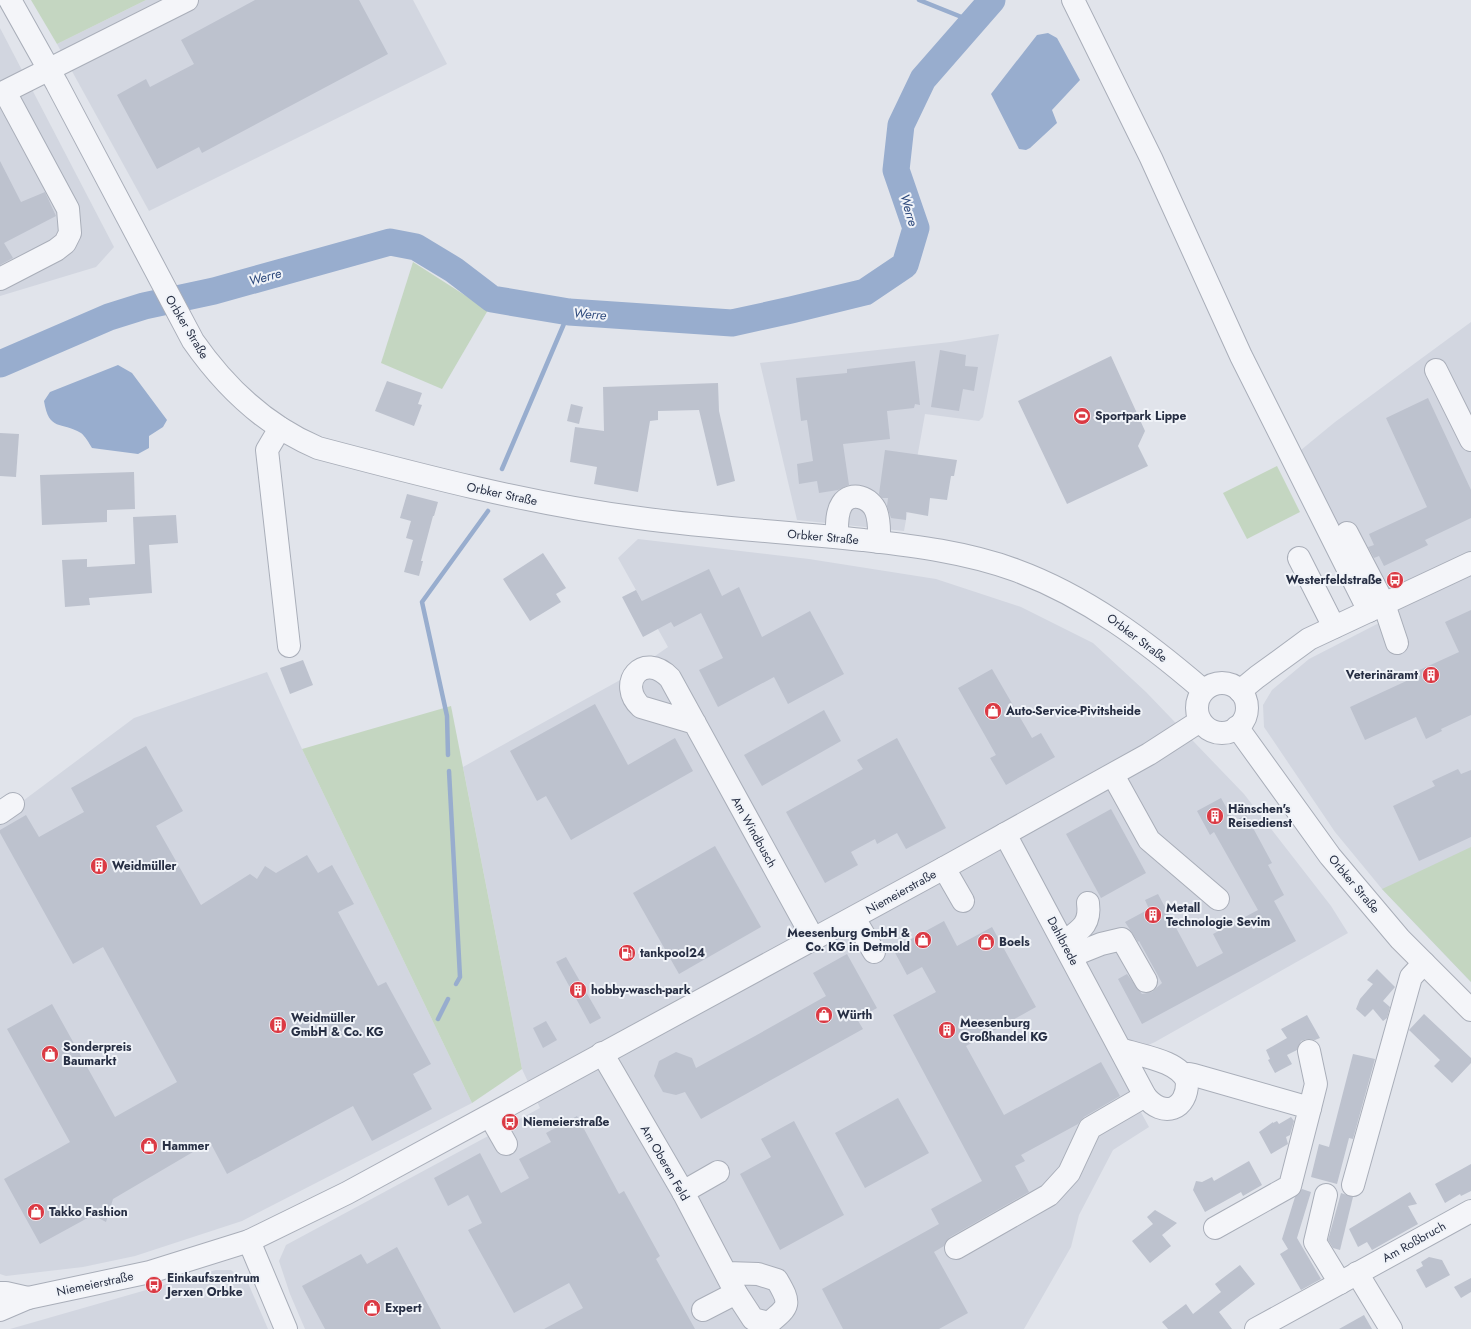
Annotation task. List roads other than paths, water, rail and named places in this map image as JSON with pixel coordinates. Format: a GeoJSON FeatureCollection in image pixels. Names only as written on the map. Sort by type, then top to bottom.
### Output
{"type":"FeatureCollection","features":[{"type":"Feature","properties":{"kind":"street","name":"Orbker Straße"},"geometry":{"type":"LineString","coordinates":[[10,0],[193,341],[219,376],[244,401],[297,439],[318,448],[512,497],[640,518],[837,537],[966,555],[1014,569],[1045,582],[1109,616],[1203,690]]}},
{"type":"Feature","properties":{"kind":"street"},"geometry":{"type":"LineString","coordinates":[[0,279],[56,250],[64,243],[70,233],[68,209],[2,93],[187,0]]}},
{"type":"Feature","properties":{"kind":"street"},"geometry":{"type":"LineString","coordinates":[[1073,0],[1151,158],[1242,356],[1377,608],[1398,643]]}},
{"type":"Feature","properties":{"kind":"street"},"geometry":{"type":"LineString","coordinates":[[1436,370],[1471,440]]}},
{"type":"Feature","properties":{"kind":"street"},"geometry":{"type":"LineString","coordinates":[[280,428],[264,452],[289,646]]}},
{"type":"Feature","properties":{"kind":"street"},"geometry":{"type":"LineString","coordinates":[[837,537],[839,512],[842,503],[849,498],[857,496],[865,498],[876,509],[878,517],[879,542]]}},
{"type":"Feature","properties":{"kind":"street"},"geometry":{"type":"LineString","coordinates":[[1347,533],[1377,608]]}},
{"type":"Feature","properties":{"kind":"street"},"geometry":{"type":"LineString","coordinates":[[1299,558],[1334,627]]}},
{"type":"Feature","properties":{"kind":"street"},"geometry":{"type":"LineString","coordinates":[[1240,690],[1309,639],[1471,563]]}},
{"type":"Feature","properties":{"kind":"street"},"geometry":{"type":"LineString","coordinates":[[1222,682],[1232,684],[1240,690],[1245,698],[1247,710],[1243,721],[1238,728],[1231,731],[1218,733],[1205,727],[1197,714],[1196,705],[1203,690],[1212,684],[1222,682]]}},
{"type":"Feature","properties":{"kind":"street","name":"Niemeierstraße"},"geometry":{"type":"LineString","coordinates":[[0,1310],[28,1298],[150,1272],[249,1241],[347,1193],[854,918],[1112,775],[1200,721]]}},
{"type":"Feature","properties":{"kind":"street","name":"Am Windbusch"},"geometry":{"type":"LineString","coordinates":[[695,723],[814,940]]}},
{"type":"Feature","properties":{"kind":"street","name":"Orbker Straße"},"geometry":{"type":"LineString","coordinates":[[1238,728],[1330,856],[1400,939],[1471,1010]]}},
{"type":"Feature","properties":{"kind":"street"},"geometry":{"type":"LineString","coordinates":[[1112,775],[1149,840],[1218,900]]}},
{"type":"Feature","properties":{"kind":"street","name":"Dahlbrede"},"geometry":{"type":"LineString","coordinates":[[1005,834],[1068,949],[1145,1096],[1150,1101],[1162,1108],[1169,1109],[1176,1107],[1186,1097],[1188,1089],[1185,1076]]}},
{"type":"Feature","properties":{"kind":"street"},"geometry":{"type":"LineString","coordinates":[[944,868],[963,901]]}},
{"type":"Feature","properties":{"kind":"street"},"geometry":{"type":"LineString","coordinates":[[1068,949],[1090,915],[1088,903]]}},
{"type":"Feature","properties":{"kind":"street"},"geometry":{"type":"LineString","coordinates":[[854,918],[874,952]]}},
{"type":"Feature","properties":{"kind":"street"},"geometry":{"type":"LineString","coordinates":[[1068,949],[1102,944],[1122,939],[1146,981]]}},
{"type":"Feature","properties":{"kind":"street"},"geometry":{"type":"LineString","coordinates":[[1353,1185],[1411,977],[1424,963]]}},
{"type":"Feature","properties":{"kind":"street"},"geometry":{"type":"LineString","coordinates":[[1120,1049],[1172,1065],[1185,1076],[1189,1074],[1194,1075],[1310,1108]]}},
{"type":"Feature","properties":{"kind":"street"},"geometry":{"type":"LineString","coordinates":[[1216,1228],[1290,1186],[1316,1084],[1309,1051]]}},
{"type":"Feature","properties":{"kind":"street","name":"Am Oberen Feld"},"geometry":{"type":"LineString","coordinates":[[602,1054],[683,1192],[736,1293],[753,1320],[769,1323],[784,1311],[788,1303],[786,1295],[777,1280],[758,1274],[726,1273]]}},
{"type":"Feature","properties":{"kind":"street"},"geometry":{"type":"LineString","coordinates":[[956,1248],[1049,1195],[1069,1173],[1090,1128],[1145,1096]]}},
{"type":"Feature","properties":{"kind":"street"},"geometry":{"type":"LineString","coordinates":[[490,1116],[506,1144]]}},
{"type":"Feature","properties":{"kind":"street"},"geometry":{"type":"LineString","coordinates":[[683,1192],[718,1172]]}},
{"type":"Feature","properties":{"kind":"street"},"geometry":{"type":"LineString","coordinates":[[1326,1195],[1315,1242],[1349,1278],[1391,1329]]}},
{"type":"Feature","properties":{"kind":"street","name":"Am Roßbruch"},"geometry":{"type":"LineString","coordinates":[[1256,1329],[1471,1211]]}},
{"type":"Feature","properties":{"kind":"street"},"geometry":{"type":"LineString","coordinates":[[249,1241],[286,1329]]}},
{"type":"Feature","properties":{"kind":"street","name":"Niemeierstraße"},"geometry":{"type":"LineString","coordinates":[[0,1293],[6,1292],[28,1298]]}},
{"type":"Feature","properties":{"kind":"street"},"geometry":{"type":"LineString","coordinates":[[703,1310],[736,1293]]}},
{"type":"Feature","properties":{"kind":"water"},"geometry":{"type":"Polygon","coordinates":[[[1048,33],[1057,38],[1080,80],[1052,110],[1057,123],[1030,148],[1026,150],[1019,149],[991,94],[1037,35],[1048,33]]]}},
{"type":"Feature","properties":{"kind":"water"},"geometry":{"type":"Polygon","coordinates":[[[118,365],[132,373],[167,420],[163,427],[149,436],[149,448],[138,454],[92,448],[81,433],[53,422],[46,411],[44,401],[50,392],[118,365]]]}},
{"type":"Feature","properties":{"kind":"waterway"},"geometry":{"type":"LineString","coordinates":[[919,0],[974,22]]}},
{"type":"Feature","properties":{"kind":"waterway","name":"Werre"},"geometry":{"type":"LineString","coordinates":[[0,364],[109,317],[144,306],[214,291],[390,242],[416,247],[454,270],[492,299],[569,312],[732,323],[865,292],[905,265],[916,228],[896,170],[901,125],[923,79],[992,0]]}},
{"type":"Feature","properties":{"kind":"waterway"},"geometry":{"type":"LineString","coordinates":[[502,469],[569,312]]}},
{"type":"Feature","properties":{"kind":"waterway"},"geometry":{"type":"LineString","coordinates":[[448,755],[447,716],[422,602],[488,511]]}},
{"type":"Feature","properties":{"kind":"waterway"},"geometry":{"type":"LineString","coordinates":[[449,771],[460,977],[456,984]]}},
{"type":"Feature","properties":{"kind":"waterway"},"geometry":{"type":"LineString","coordinates":[[438,1019],[448,999]]}},
{"type":"Feature","properties":{"kind":"place","name":"Sportpark Lippe"},"geometry":{"type":"Point","coordinates":[1082,416]}},
{"type":"Feature","properties":{"kind":"place","name":"Westerfeldstraße"},"geometry":{"type":"Point","coordinates":[1395,580]}},
{"type":"Feature","properties":{"kind":"place","name":"Veterinäramt"},"geometry":{"type":"Point","coordinates":[1431,675]}},
{"type":"Feature","properties":{"kind":"place","name":"Auto-Service-Pivitsheide"},"geometry":{"type":"Point","coordinates":[993,711]}},
{"type":"Feature","properties":{"kind":"place","name":"Hänschen's Reisedienst"},"geometry":{"type":"Point","coordinates":[1215,816]}},
{"type":"Feature","properties":{"kind":"place","name":"Weidmüller"},"geometry":{"type":"Point","coordinates":[99,866]}},
{"type":"Feature","properties":{"kind":"place","name":"Metall Technologie Sevim"},"geometry":{"type":"Point","coordinates":[1153,915]}},
{"type":"Feature","properties":{"kind":"place","name":"Meesenburg GmbH & Co. KG in Detmold"},"geometry":{"type":"Point","coordinates":[923,940]}},
{"type":"Feature","properties":{"kind":"place","name":"Boels"},"geometry":{"type":"Point","coordinates":[986,942]}},
{"type":"Feature","properties":{"kind":"place","name":"tankpool24"},"geometry":{"type":"Point","coordinates":[627,953]}},
{"type":"Feature","properties":{"kind":"place","name":"hobby-wasch-park"},"geometry":{"type":"Point","coordinates":[578,990]}},
{"type":"Feature","properties":{"kind":"place","name":"Würth"},"geometry":{"type":"Point","coordinates":[824,1015]}},
{"type":"Feature","properties":{"kind":"place","name":"Weidmüller GmbH & Co. KG"},"geometry":{"type":"Point","coordinates":[278,1025]}},
{"type":"Feature","properties":{"kind":"place","name":"Meesenburg Großhandel KG"},"geometry":{"type":"Point","coordinates":[947,1030]}},
{"type":"Feature","properties":{"kind":"place","name":"Sonderpreis Baumarkt"},"geometry":{"type":"Point","coordinates":[50,1054]}},
{"type":"Feature","properties":{"kind":"place","name":"Niemeierstraße"},"geometry":{"type":"Point","coordinates":[510,1122]}},
{"type":"Feature","properties":{"kind":"place","name":"Hammer"},"geometry":{"type":"Point","coordinates":[149,1146]}},
{"type":"Feature","properties":{"kind":"place","name":"Takko Fashion"},"geometry":{"type":"Point","coordinates":[36,1212]}},
{"type":"Feature","properties":{"kind":"place","name":"Einkaufszentrum Jerxen Orbke"},"geometry":{"type":"Point","coordinates":[154,1285]}},
{"type":"Feature","properties":{"kind":"place","name":"Expert"},"geometry":{"type":"Point","coordinates":[372,1308]}}]}
